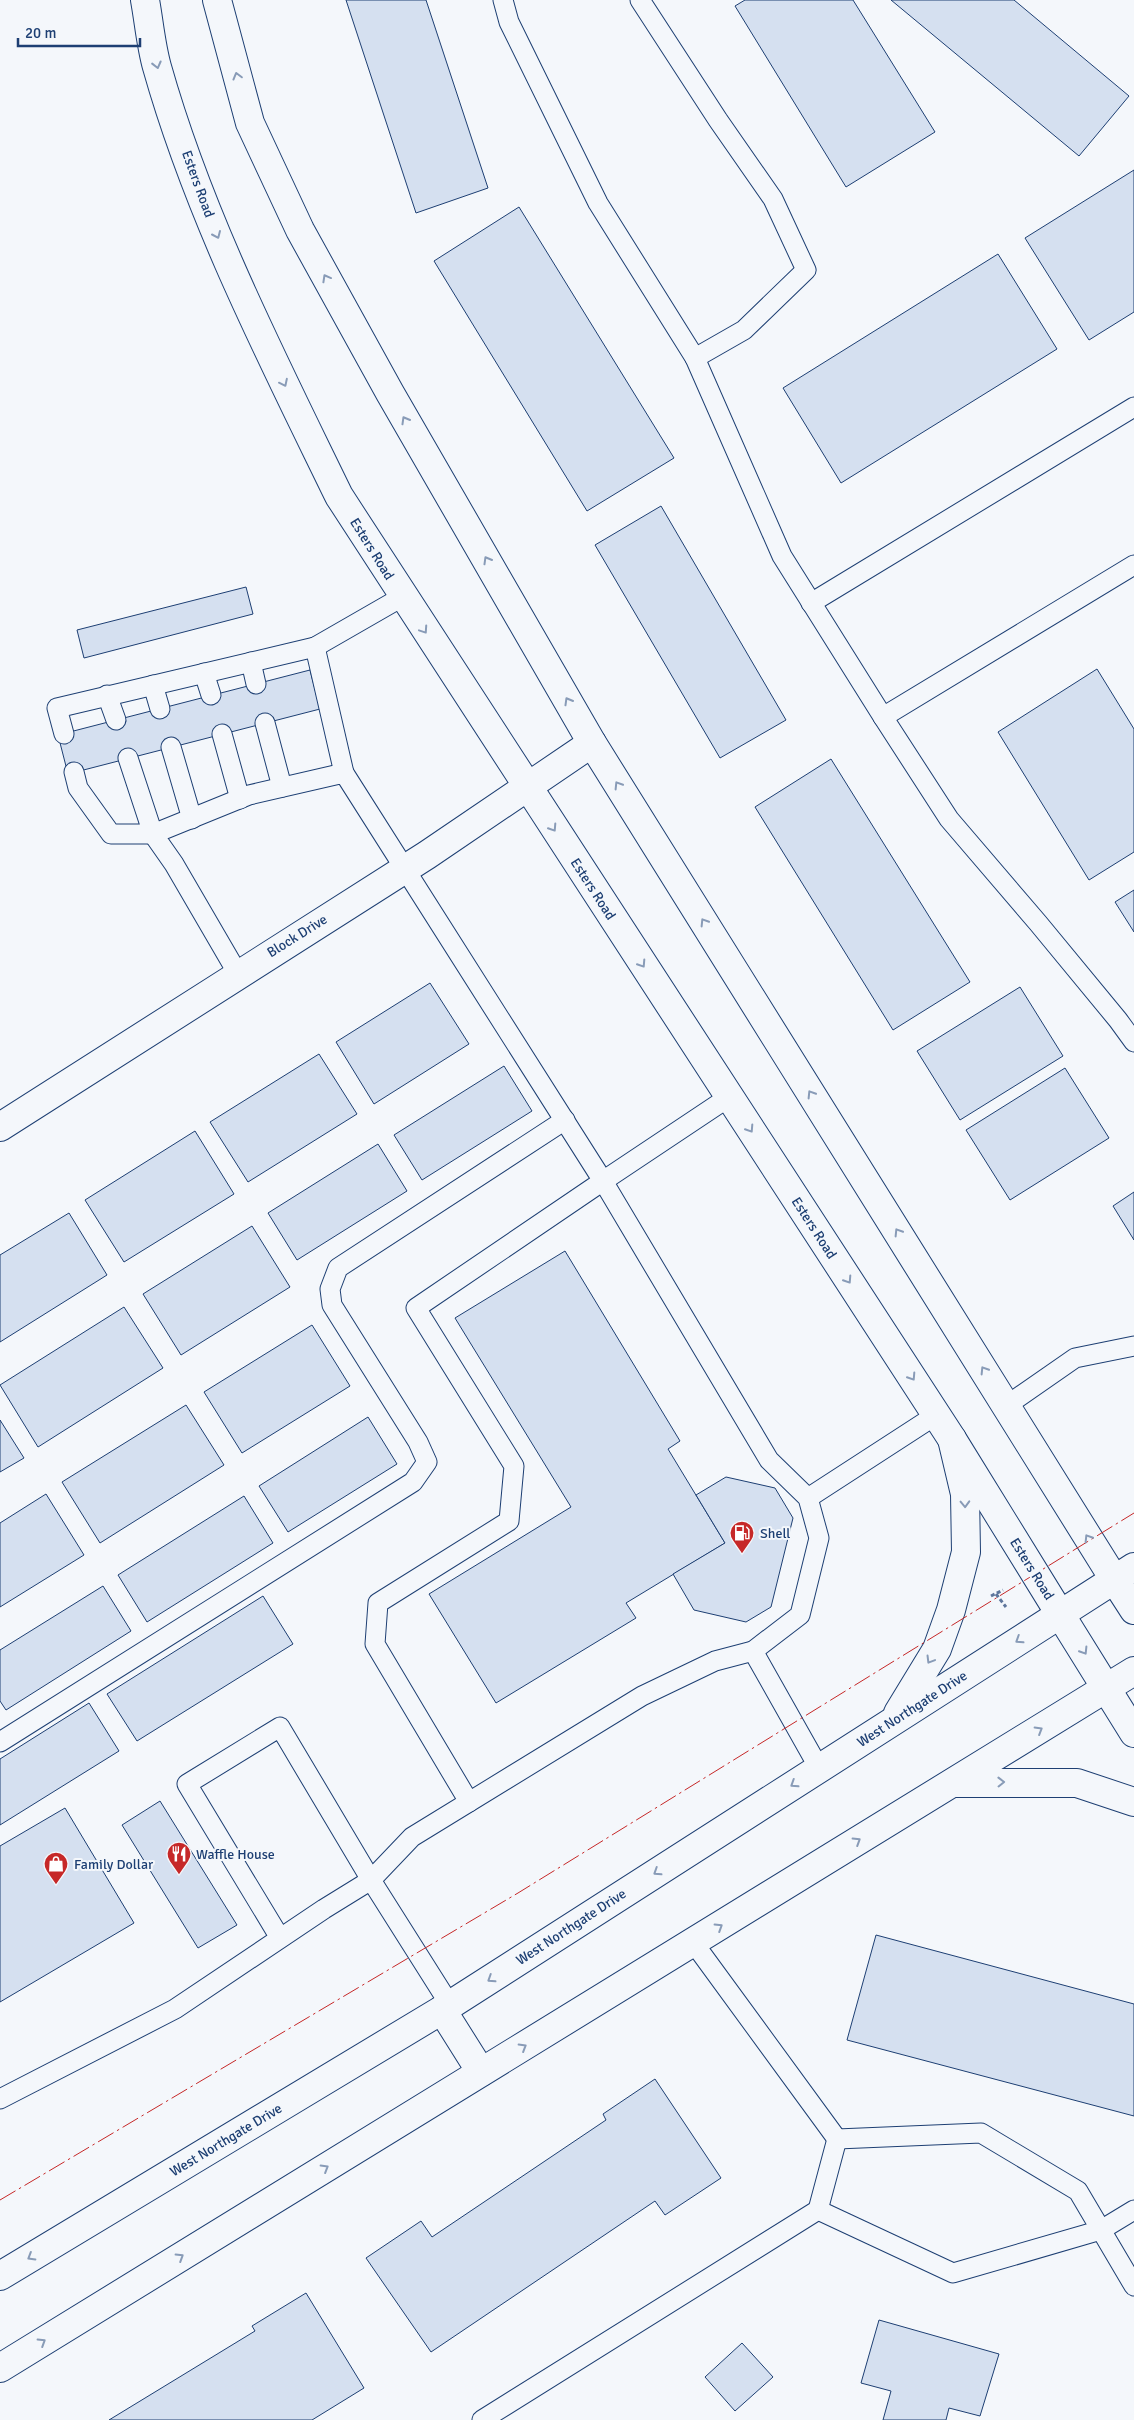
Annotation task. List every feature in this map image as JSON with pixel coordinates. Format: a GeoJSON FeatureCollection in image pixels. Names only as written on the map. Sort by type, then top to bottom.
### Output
{"type":"FeatureCollection","features":[{"type":"Feature","properties":{"kind":"street","name":"Esters Road"},"geometry":{"type":"LineString","coordinates":[[145,0],[157,66],[206,209],[266,344],[339,496],[402,597],[952,1439],[1134,1732]]}},
{"type":"Feature","properties":{"kind":"street"},"geometry":{"type":"LineString","coordinates":[[217,0],[250,123],[300,230],[395,401],[592,744],[1006,1406],[1124,1573],[1134,1610]]}},
{"type":"Feature","properties":{"kind":"street","name":"Block Drive"},"geometry":{"type":"LineString","coordinates":[[0,1127],[406,868],[592,744]]}},
{"type":"Feature","properties":{"kind":"street"},"geometry":{"type":"LineString","coordinates":[[895,1719],[937,1649],[951,1610],[966,1552],[965,1494],[952,1439]]}},
{"type":"Feature","properties":{"kind":"street","name":"West Northgate Drive"},"geometry":{"type":"LineString","coordinates":[[0,2276],[446,2008],[1124,1573]]}},
{"type":"Feature","properties":{"kind":"street"},"geometry":{"type":"LineString","coordinates":[[0,2368],[1134,1671]]}},
{"type":"Feature","properties":{"kind":"street"},"geometry":{"type":"LineString","coordinates":[[953,1783],[1076,1783],[1134,1802]]}},
{"type":"Feature","properties":{"kind":"street"},"geometry":{"type":"LineString","coordinates":[[446,2008],[481,2072]]}},
{"type":"Feature","properties":{"kind":"lane"},"geometry":{"type":"LineString","coordinates":[[503,0],[509,22],[598,203],[695,358],[782,556],[949,819],[1057,945],[1134,1042]]}},
{"type":"Feature","properties":{"kind":"lane"},"geometry":{"type":"LineString","coordinates":[[640,0],[772,199],[806,270],[744,330],[695,358]]}},
{"type":"Feature","properties":{"kind":"lane"},"geometry":{"type":"LineString","coordinates":[[811,603],[1134,407]]}},
{"type":"Feature","properties":{"kind":"lane"},"geometry":{"type":"LineString","coordinates":[[883,717],[1134,565]]}},
{"type":"Feature","properties":{"kind":"lane"},"geometry":{"type":"LineString","coordinates":[[64,734],[57,708],[316,647],[402,597]]}},
{"type":"Feature","properties":{"kind":"lane"},"geometry":{"type":"LineString","coordinates":[[0,2099],[175,2009],[280,1938],[371,1880],[412,1838],[642,1696],[715,1661],[753,1651],[800,1614],[819,1538],[808,1498],[769,1460],[604,1181],[344,773],[316,647]]}},
{"type":"Feature","properties":{"kind":"lane"},"geometry":{"type":"LineString","coordinates":[[251,662],[256,684]]}},
{"type":"Feature","properties":{"kind":"lane"},"geometry":{"type":"LineString","coordinates":[[204,673],[211,696]]}},
{"type":"Feature","properties":{"kind":"lane"},"geometry":{"type":"LineString","coordinates":[[153,685],[160,709]]}},
{"type":"Feature","properties":{"kind":"lane"},"geometry":{"type":"LineString","coordinates":[[108,695],[116,720]]}},
{"type":"Feature","properties":{"kind":"lane"},"geometry":{"type":"LineString","coordinates":[[265,723],[282,787]]}},
{"type":"Feature","properties":{"kind":"lane"},"geometry":{"type":"LineString","coordinates":[[222,734],[240,799]]}},
{"type":"Feature","properties":{"kind":"lane"},"geometry":{"type":"LineString","coordinates":[[171,747],[192,819]]}},
{"type":"Feature","properties":{"kind":"lane"},"geometry":{"type":"LineString","coordinates":[[128,758],[153,834],[174,864],[238,974]]}},
{"type":"Feature","properties":{"kind":"lane"},"geometry":{"type":"LineString","coordinates":[[74,772],[78,788],[110,834],[153,834],[240,799],[344,773]]}},
{"type":"Feature","properties":{"kind":"lane"},"geometry":{"type":"LineString","coordinates":[[469,1802],[375,1644],[378,1603],[509,1521],[514,1466],[416,1308],[729,1097]]}},
{"type":"Feature","properties":{"kind":"lane"},"geometry":{"type":"LineString","coordinates":[[0,1742],[413,1482],[427,1462],[418,1442],[332,1305],[330,1289],[338,1268],[566,1120]]}},
{"type":"Feature","properties":{"kind":"lane"},"geometry":{"type":"LineString","coordinates":[[1006,1406],[1075,1358],[1134,1346]]}},
{"type":"Feature","properties":{"kind":"lane"},"geometry":{"type":"LineString","coordinates":[[808,1498],[936,1415]]}},
{"type":"Feature","properties":{"kind":"lane"},"geometry":{"type":"LineString","coordinates":[[753,1651],[820,1768]]}},
{"type":"Feature","properties":{"kind":"lane"},"geometry":{"type":"LineString","coordinates":[[280,1938],[187,1784],[280,1727],[446,2008]]}},
{"type":"Feature","properties":{"kind":"lane"},"geometry":{"type":"LineString","coordinates":[[694,1942],[837,2139]]}},
{"type":"Feature","properties":{"kind":"lane"},"geometry":{"type":"LineString","coordinates":[[837,2139],[981,2132],[1078,2191],[1134,2286]]}},
{"type":"Feature","properties":{"kind":"lane"},"geometry":{"type":"LineString","coordinates":[[482,2420],[818,2210],[837,2139]]}},
{"type":"Feature","properties":{"kind":"lane"},"geometry":{"type":"LineString","coordinates":[[818,2210],[953,2273],[1101,2230],[1134,2210]]}},
{"type":"Feature","properties":{"kind":"path"},"geometry":{"type":"LineString","coordinates":[[987,1598],[1008,1587]]}},
{"type":"Feature","properties":{"kind":"path"},"geometry":{"type":"LineString","coordinates":[[996,1594],[1008,1611]]}},
{"type":"Feature","properties":{"kind":"building"},"geometry":{"type":"Polygon","coordinates":[[[346,0],[426,0],[488,188],[416,213],[346,0]]]}},
{"type":"Feature","properties":{"kind":"building"},"geometry":{"type":"Polygon","coordinates":[[[745,0],[853,0],[935,132],[846,187],[735,6],[745,0]]]}},
{"type":"Feature","properties":{"kind":"building"},"geometry":{"type":"Polygon","coordinates":[[[891,0],[1014,0],[1129,96],[1079,156],[891,0]]]}},
{"type":"Feature","properties":{"kind":"building"},"geometry":{"type":"Polygon","coordinates":[[[1134,170],[1134,312],[1089,340],[1025,238],[1134,170]]]}},
{"type":"Feature","properties":{"kind":"building"},"geometry":{"type":"Polygon","coordinates":[[[519,207],[674,458],[587,511],[434,261],[519,207]]]}},
{"type":"Feature","properties":{"kind":"building"},"geometry":{"type":"Polygon","coordinates":[[[998,254],[1057,349],[841,483],[783,388],[998,254]]]}},
{"type":"Feature","properties":{"kind":"building"},"geometry":{"type":"Polygon","coordinates":[[[661,506],[786,720],[720,758],[595,545],[661,506]]]}},
{"type":"Feature","properties":{"kind":"building"},"geometry":{"type":"Polygon","coordinates":[[[246,587],[253,614],[84,658],[77,630],[246,587]]]}},
{"type":"Feature","properties":{"kind":"building"},"geometry":{"type":"Polygon","coordinates":[[[1097,669],[1134,729],[1134,852],[1089,880],[998,732],[1097,669]]]}},
{"type":"Feature","properties":{"kind":"building"},"geometry":{"type":"Polygon","coordinates":[[[310,670],[320,709],[68,774],[58,735],[310,670]]]}},
{"type":"Feature","properties":{"kind":"building"},"geometry":{"type":"Polygon","coordinates":[[[831,759],[970,982],[893,1030],[755,807],[831,759]]]}},
{"type":"Feature","properties":{"kind":"building"},"geometry":{"type":"Polygon","coordinates":[[[1134,890],[1134,932],[1115,902],[1134,890]]]}},
{"type":"Feature","properties":{"kind":"building"},"geometry":{"type":"Polygon","coordinates":[[[430,983],[469,1044],[374,1104],[336,1042],[430,983]]]}},
{"type":"Feature","properties":{"kind":"building"},"geometry":{"type":"Polygon","coordinates":[[[1020,987],[1063,1056],[960,1120],[917,1051],[1020,987]]]}},
{"type":"Feature","properties":{"kind":"building"},"geometry":{"type":"Polygon","coordinates":[[[319,1054],[357,1114],[248,1182],[210,1122],[319,1054]]]}},
{"type":"Feature","properties":{"kind":"building"},"geometry":{"type":"Polygon","coordinates":[[[504,1066],[532,1111],[422,1180],[394,1135],[504,1066]]]}},
{"type":"Feature","properties":{"kind":"building"},"geometry":{"type":"Polygon","coordinates":[[[1065,1068],[1109,1138],[1010,1200],[966,1130],[1065,1068]]]}},
{"type":"Feature","properties":{"kind":"building"},"geometry":{"type":"Polygon","coordinates":[[[195,1131],[234,1194],[124,1262],[85,1200],[195,1131]]]}},
{"type":"Feature","properties":{"kind":"building"},"geometry":{"type":"Polygon","coordinates":[[[378,1144],[407,1191],[297,1260],[268,1213],[378,1144]]]}},
{"type":"Feature","properties":{"kind":"building"},"geometry":{"type":"Polygon","coordinates":[[[1134,1192],[1134,1240],[1113,1206],[1134,1192]]]}},
{"type":"Feature","properties":{"kind":"building"},"geometry":{"type":"Polygon","coordinates":[[[69,1213],[107,1275],[0,1342],[0,1255],[69,1213]]]}},
{"type":"Feature","properties":{"kind":"building"},"geometry":{"type":"Polygon","coordinates":[[[252,1226],[290,1287],[181,1355],[143,1294],[252,1226]]]}},
{"type":"Feature","properties":{"kind":"building"},"geometry":{"type":"Polygon","coordinates":[[[565,1251],[680,1441],[668,1449],[725,1543],[626,1603],[636,1618],[496,1703],[429,1594],[571,1507],[455,1318],[565,1251]]]}},
{"type":"Feature","properties":{"kind":"building"},"geometry":{"type":"Polygon","coordinates":[[[124,1307],[163,1368],[38,1447],[0,1385],[124,1307]]]}},
{"type":"Feature","properties":{"kind":"building"},"geometry":{"type":"Polygon","coordinates":[[[312,1325],[350,1386],[242,1453],[204,1392],[312,1325]]]}},
{"type":"Feature","properties":{"kind":"building"},"geometry":{"type":"Polygon","coordinates":[[[186,1405],[224,1465],[100,1543],[62,1482],[186,1405]]]}},
{"type":"Feature","properties":{"kind":"building"},"geometry":{"type":"Polygon","coordinates":[[[368,1417],[397,1464],[288,1532],[259,1486],[368,1417]]]}},
{"type":"Feature","properties":{"kind":"building"},"geometry":{"type":"Polygon","coordinates":[[[0,1420],[24,1458],[0,1472],[0,1420]]]}},
{"type":"Feature","properties":{"kind":"building"},"geometry":{"type":"Polygon","coordinates":[[[726,1477],[775,1488],[793,1518],[771,1607],[746,1622],[694,1610],[673,1574],[725,1543],[696,1495],[726,1477]]]}},
{"type":"Feature","properties":{"kind":"building"},"geometry":{"type":"Polygon","coordinates":[[[46,1494],[84,1555],[0,1607],[0,1523],[46,1494]]]}},
{"type":"Feature","properties":{"kind":"building"},"geometry":{"type":"Polygon","coordinates":[[[244,1496],[273,1543],[147,1622],[118,1575],[244,1496]]]}},
{"type":"Feature","properties":{"kind":"building"},"geometry":{"type":"Polygon","coordinates":[[[103,1586],[131,1631],[6,1710],[0,1701],[0,1650],[103,1586]]]}},
{"type":"Feature","properties":{"kind":"building"},"geometry":{"type":"Polygon","coordinates":[[[263,1596],[293,1644],[137,1741],[107,1694],[263,1596]]]}},
{"type":"Feature","properties":{"kind":"building"},"geometry":{"type":"Polygon","coordinates":[[[89,1703],[119,1751],[0,1825],[0,1759],[89,1703]]]}},
{"type":"Feature","properties":{"kind":"building","name":"Waffle House"},"geometry":{"type":"Polygon","coordinates":[[[160,1801],[237,1925],[198,1948],[122,1825],[160,1801]]]}},
{"type":"Feature","properties":{"kind":"building","name":"Family Dollar"},"geometry":{"type":"Polygon","coordinates":[[[65,1808],[134,1923],[0,2002],[0,1846],[65,1808]]]}},
{"type":"Feature","properties":{"kind":"building"},"geometry":{"type":"Polygon","coordinates":[[[876,1935],[1134,2004],[1134,2116],[847,2040],[876,1935]]]}},
{"type":"Feature","properties":{"kind":"building"},"geometry":{"type":"Polygon","coordinates":[[[655,2079],[721,2178],[665,2215],[655,2201],[431,2352],[366,2258],[421,2221],[432,2237],[606,2120],[603,2114],[655,2079]]]}},
{"type":"Feature","properties":{"kind":"building"},"geometry":{"type":"Polygon","coordinates":[[[306,2293],[364,2388],[312,2420],[109,2420],[255,2331],[252,2326],[306,2293]]]}},
{"type":"Feature","properties":{"kind":"building"},"geometry":{"type":"Polygon","coordinates":[[[879,2320],[999,2354],[980,2416],[949,2408],[946,2420],[883,2420],[891,2391],[861,2383],[879,2320]]]}},
{"type":"Feature","properties":{"kind":"building"},"geometry":{"type":"Polygon","coordinates":[[[742,2343],[773,2377],[735,2411],[705,2377],[742,2343]]]}},
{"type":"Feature","properties":{"kind":"power"},"geometry":{"type":"LineString","coordinates":[[0,2200],[518,1893],[1134,1513]]}},
{"type":"Feature","properties":{"kind":"place","name":"Shell"},"geometry":{"type":"Point","coordinates":[742,1554]}},
{"type":"Feature","properties":{"kind":"place","name":"Waffle House"},"geometry":{"type":"Point","coordinates":[179,1875]}},
{"type":"Feature","properties":{"kind":"place","name":"Family Dollar"},"geometry":{"type":"Point","coordinates":[56,1885]}}]}
